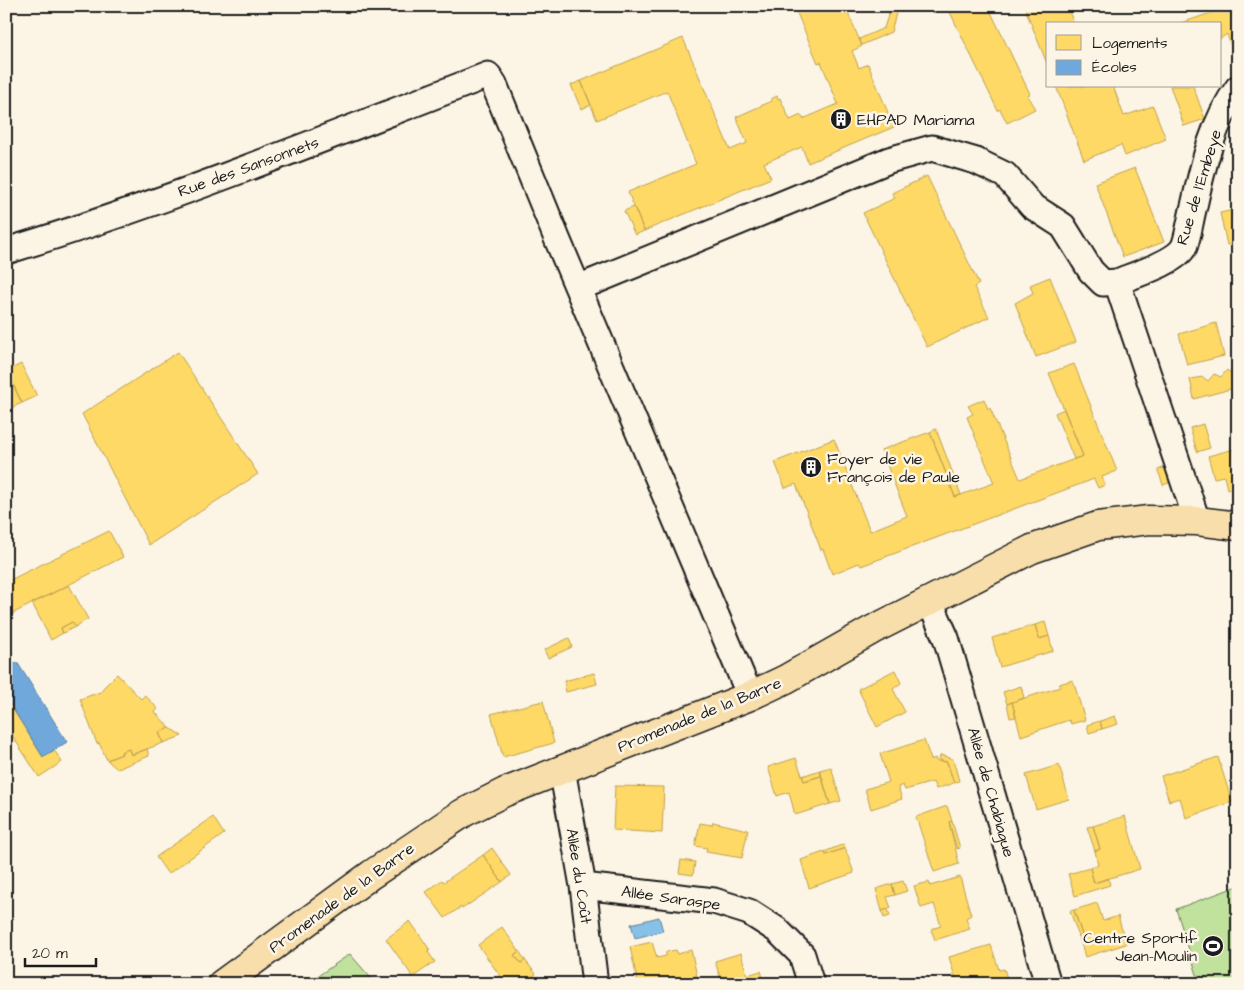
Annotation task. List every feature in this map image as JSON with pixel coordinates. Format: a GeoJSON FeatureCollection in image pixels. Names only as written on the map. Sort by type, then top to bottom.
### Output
{"type":"FeatureCollection","features":[{"type":"Feature","properties":{"kind":"main road","name":"Promenade de la Barre"},"geometry":{"type":"LineString","coordinates":[[222,984],[372,874],[440,826],[463,813],[505,792],[750,696],[786,679],[872,630],[1032,549],[1098,526],[1149,520],[1196,521],[1238,526]]}},
{"type":"Feature","properties":{"kind":"street","name":"Rue des Sansonnets"},"geometry":{"type":"LineString","coordinates":[[6,251],[72,231],[266,160],[488,75],[494,84],[578,288]]}},
{"type":"Feature","properties":{"kind":"street","name":"Rue de l'Embeye"},"geometry":{"type":"LineString","coordinates":[[1117,282],[1166,262],[1184,247],[1199,183],[1217,124],[1230,98],[1238,88]]}},
{"type":"Feature","properties":{"kind":"street"},"geometry":{"type":"LineString","coordinates":[[750,696],[578,288],[880,164],[932,148],[976,161],[1005,175],[1032,206],[1063,226],[1090,271],[1103,283],[1117,282],[1196,521]]}},
{"type":"Feature","properties":{"kind":"street","name":"Allée de Chabiague"},"geometry":{"type":"LineString","coordinates":[[930,602],[946,638],[1048,984]]}},
{"type":"Feature","properties":{"kind":"street","name":"Allée du Coût"},"geometry":{"type":"LineString","coordinates":[[562,769],[583,886],[595,984]]}},
{"type":"Feature","properties":{"kind":"street","name":"Allée Saraspe"},"geometry":{"type":"LineString","coordinates":[[583,886],[714,901],[749,912],[777,930],[802,955],[811,984]]}},
{"type":"Feature","properties":{"kind":"green space","name":"Centre Sportif Jean-Moulin"},"geometry":{"type":"Polygon","coordinates":[[[1238,886],[1238,984],[1200,984],[1176,909],[1238,886]]]}},
{"type":"Feature","properties":{"kind":"green space"},"geometry":{"type":"Polygon","coordinates":[[[350,954],[376,984],[306,984],[350,954]]]}},
{"type":"Feature","properties":{"kind":"water"},"geometry":{"type":"Polygon","coordinates":[[[659,917],[663,931],[635,938],[631,924],[659,917]]]}},
{"type":"Feature","properties":{"kind":"building: Logements","name":"EHPAD Mariama"},"geometry":{"type":"Polygon","coordinates":[[[794,6],[845,6],[862,46],[852,51],[859,68],[868,64],[894,127],[808,163],[802,147],[764,163],[771,178],[644,231],[628,192],[696,164],[667,91],[597,120],[581,81],[683,38],[730,150],[747,143],[736,117],[772,101],[771,99],[777,96],[778,99],[780,98],[790,120],[801,115],[803,119],[838,104],[821,62],[818,63],[794,6]]]}},
{"type":"Feature","properties":{"kind":"building: Logements"},"geometry":{"type":"Polygon","coordinates":[[[891,6],[898,6],[891,32],[862,45],[859,39],[884,28],[891,6]]]}},
{"type":"Feature","properties":{"kind":"building: Logements"},"geometry":{"type":"Polygon","coordinates":[[[947,6],[988,6],[1030,94],[1027,95],[1035,109],[1007,123],[1000,109],[998,111],[947,6]]]}},
{"type":"Feature","properties":{"kind":"building: Logements"},"geometry":{"type":"Polygon","coordinates":[[[1024,6],[1067,6],[1073,22],[1046,22],[1046,61],[1024,6]]]}},
{"type":"Feature","properties":{"kind":"building: Logements"},"geometry":{"type":"Polygon","coordinates":[[[1232,6],[1238,6],[1238,44],[1231,47],[1227,34],[1222,38],[1222,22],[1184,22],[1232,6]]]}},
{"type":"Feature","properties":{"kind":"building: Logements"},"geometry":{"type":"Polygon","coordinates":[[[581,81],[591,105],[581,109],[571,85],[581,81]]]}},
{"type":"Feature","properties":{"kind":"building: Logements"},"geometry":{"type":"Polygon","coordinates":[[[1057,88],[1114,88],[1124,116],[1153,106],[1166,139],[1125,156],[1121,145],[1084,160],[1057,88]]]}},
{"type":"Feature","properties":{"kind":"building: Logements"},"geometry":{"type":"Polygon","coordinates":[[[1171,88],[1194,88],[1205,119],[1184,126],[1171,88]]]}},
{"type":"Feature","properties":{"kind":"building: Logements"},"geometry":{"type":"Polygon","coordinates":[[[1135,168],[1164,242],[1123,257],[1095,183],[1135,168]]]}},
{"type":"Feature","properties":{"kind":"building: Logements"},"geometry":{"type":"Polygon","coordinates":[[[1238,172],[1238,192],[1236,192],[1232,174],[1238,172]]]}},
{"type":"Feature","properties":{"kind":"building: Logements"},"geometry":{"type":"Polygon","coordinates":[[[927,176],[979,284],[974,287],[989,317],[927,347],[863,213],[895,198],[892,193],[927,176]]]}},
{"type":"Feature","properties":{"kind":"building: Logements"},"geometry":{"type":"Polygon","coordinates":[[[634,207],[644,231],[635,235],[624,211],[634,207]]]}},
{"type":"Feature","properties":{"kind":"building: Logements"},"geometry":{"type":"Polygon","coordinates":[[[1238,209],[1238,243],[1227,245],[1220,213],[1238,209]]]}},
{"type":"Feature","properties":{"kind":"building: Logements"},"geometry":{"type":"Polygon","coordinates":[[[1050,277],[1076,342],[1036,357],[1015,303],[1033,293],[1030,285],[1050,277]]]}},
{"type":"Feature","properties":{"kind":"building: Logements"},"geometry":{"type":"Polygon","coordinates":[[[1216,323],[1224,356],[1187,365],[1179,334],[1216,323]]]}},
{"type":"Feature","properties":{"kind":"building: Logements"},"geometry":{"type":"Polygon","coordinates":[[[178,352],[258,474],[149,545],[82,414],[178,352]]]}},
{"type":"Feature","properties":{"kind":"building: Logements"},"geometry":{"type":"Polygon","coordinates":[[[21,364],[37,396],[22,403],[7,371],[21,364]]]}},
{"type":"Feature","properties":{"kind":"building: Logements","name":"Foyer de vie François de Paule"},"geometry":{"type":"Polygon","coordinates":[[[1074,364],[1117,471],[1102,477],[1105,485],[1098,488],[1094,479],[861,566],[859,563],[832,574],[796,484],[785,488],[775,462],[834,439],[870,531],[907,516],[881,450],[930,432],[955,497],[994,483],[967,417],[973,414],[968,406],[984,399],[988,409],[990,408],[1020,479],[1083,456],[1049,373],[1074,364]]]}},
{"type":"Feature","properties":{"kind":"building: Logements"},"geometry":{"type":"Polygon","coordinates":[[[1238,369],[1238,387],[1194,399],[1190,379],[1203,377],[1208,381],[1214,374],[1221,377],[1227,370],[1232,374],[1238,369]]]}},
{"type":"Feature","properties":{"kind":"building: Logements"},"geometry":{"type":"Polygon","coordinates":[[[6,371],[22,403],[6,410],[6,371]]]}},
{"type":"Feature","properties":{"kind":"building: Logements"},"geometry":{"type":"Polygon","coordinates":[[[1064,409],[1083,456],[1074,459],[1055,413],[1064,409]]]}},
{"type":"Feature","properties":{"kind":"building: Logements"},"geometry":{"type":"Polygon","coordinates":[[[1203,424],[1210,448],[1197,452],[1190,428],[1203,424]]]}},
{"type":"Feature","properties":{"kind":"building: Logements"},"geometry":{"type":"Polygon","coordinates":[[[936,429],[961,495],[955,497],[930,432],[936,429]]]}},
{"type":"Feature","properties":{"kind":"building: Logements"},"geometry":{"type":"Polygon","coordinates":[[[1238,448],[1238,486],[1227,489],[1224,476],[1214,478],[1208,456],[1238,448]]]}},
{"type":"Feature","properties":{"kind":"building: Logements"},"geometry":{"type":"Polygon","coordinates":[[[1165,467],[1171,482],[1163,485],[1158,470],[1165,467]]]}},
{"type":"Feature","properties":{"kind":"building: Logements"},"geometry":{"type":"Polygon","coordinates":[[[109,531],[123,557],[6,617],[6,582],[109,531]]]}},
{"type":"Feature","properties":{"kind":"building: Logements"},"geometry":{"type":"Polygon","coordinates":[[[69,585],[88,619],[75,627],[72,622],[61,628],[63,633],[51,640],[32,603],[69,585]]]}},
{"type":"Feature","properties":{"kind":"building: Logements"},"geometry":{"type":"Polygon","coordinates":[[[72,622],[75,627],[63,633],[61,628],[72,622]]]}},
{"type":"Feature","properties":{"kind":"building: Logements"},"geometry":{"type":"Polygon","coordinates":[[[1045,622],[1049,636],[1039,639],[1035,625],[1045,622]]]}},
{"type":"Feature","properties":{"kind":"building: Logements"},"geometry":{"type":"Polygon","coordinates":[[[1035,625],[1039,639],[1049,636],[1053,651],[1000,667],[992,638],[1035,625]]]}},
{"type":"Feature","properties":{"kind":"building: Logements"},"geometry":{"type":"Polygon","coordinates":[[[569,638],[572,647],[548,658],[544,650],[569,638]]]}},
{"type":"Feature","properties":{"kind":"building: Logements"},"geometry":{"type":"Polygon","coordinates":[[[895,670],[901,683],[893,689],[905,712],[877,727],[858,689],[895,670]]]}},
{"type":"Feature","properties":{"kind":"building: Logements"},"geometry":{"type":"Polygon","coordinates":[[[594,673],[597,684],[566,692],[564,681],[594,673]]]}},
{"type":"Feature","properties":{"kind":"building: Logements"},"geometry":{"type":"Polygon","coordinates":[[[117,674],[141,699],[145,695],[158,709],[155,712],[170,728],[159,732],[163,743],[131,755],[129,749],[107,760],[99,743],[97,744],[80,699],[103,691],[102,689],[117,674]]]}},
{"type":"Feature","properties":{"kind":"building: Logements"},"geometry":{"type":"Polygon","coordinates":[[[1073,680],[1085,720],[1071,724],[1069,720],[1021,736],[1012,702],[1060,687],[1059,684],[1073,680]]]}},
{"type":"Feature","properties":{"kind":"building: Logements"},"geometry":{"type":"Polygon","coordinates":[[[1021,686],[1024,698],[1007,704],[1003,692],[1021,686]]]}},
{"type":"Feature","properties":{"kind":"building: Logements"},"geometry":{"type":"Polygon","coordinates":[[[6,698],[43,757],[54,750],[62,762],[39,777],[6,726],[6,698]]]}},
{"type":"Feature","properties":{"kind":"building: Logements"},"geometry":{"type":"Polygon","coordinates":[[[543,701],[554,743],[503,757],[491,714],[543,701]]]}},
{"type":"Feature","properties":{"kind":"building: Logements"},"geometry":{"type":"Polygon","coordinates":[[[1012,702],[1016,717],[1010,718],[1007,704],[1012,702]]]}},
{"type":"Feature","properties":{"kind":"building: Logements"},"geometry":{"type":"Polygon","coordinates":[[[1115,716],[1118,724],[1102,729],[1100,721],[1115,716]]]}},
{"type":"Feature","properties":{"kind":"building: Logements"},"geometry":{"type":"Polygon","coordinates":[[[1100,721],[1102,729],[1089,733],[1087,725],[1100,721]]]}},
{"type":"Feature","properties":{"kind":"building: Logements"},"geometry":{"type":"Polygon","coordinates":[[[170,728],[182,736],[163,743],[159,732],[170,728]]]}},
{"type":"Feature","properties":{"kind":"building: Logements"},"geometry":{"type":"Polygon","coordinates":[[[924,740],[931,760],[935,758],[936,761],[947,762],[954,783],[936,789],[933,782],[905,790],[903,785],[898,787],[902,799],[871,809],[865,789],[889,782],[880,754],[924,740]]]}},
{"type":"Feature","properties":{"kind":"building: Logements"},"geometry":{"type":"Polygon","coordinates":[[[129,749],[131,755],[147,749],[149,756],[117,769],[107,760],[122,754],[121,752],[129,749]]]}},
{"type":"Feature","properties":{"kind":"building: Logements"},"geometry":{"type":"Polygon","coordinates":[[[941,755],[953,759],[959,781],[954,783],[947,762],[938,760],[941,755]]]}},
{"type":"Feature","properties":{"kind":"building: Logements"},"geometry":{"type":"Polygon","coordinates":[[[1218,757],[1232,802],[1186,818],[1180,798],[1169,801],[1161,776],[1218,757]]]}},
{"type":"Feature","properties":{"kind":"building: Logements"},"geometry":{"type":"Polygon","coordinates":[[[796,758],[804,781],[821,776],[830,804],[795,815],[789,792],[777,796],[768,767],[796,758]]]}},
{"type":"Feature","properties":{"kind":"building: Logements"},"geometry":{"type":"Polygon","coordinates":[[[1059,765],[1069,799],[1036,809],[1026,775],[1059,765]]]}},
{"type":"Feature","properties":{"kind":"building: Logements"},"geometry":{"type":"Polygon","coordinates":[[[831,767],[841,801],[830,804],[820,770],[831,767]]]}},
{"type":"Feature","properties":{"kind":"building: Logements"},"geometry":{"type":"Polygon","coordinates":[[[820,770],[821,776],[804,781],[802,776],[820,770]]]}},
{"type":"Feature","properties":{"kind":"building: Logements"},"geometry":{"type":"Polygon","coordinates":[[[615,786],[664,787],[662,833],[613,830],[615,786]]]}},
{"type":"Feature","properties":{"kind":"building: Logements"},"geometry":{"type":"Polygon","coordinates":[[[947,806],[952,821],[949,822],[959,864],[934,872],[916,817],[947,806]]]}},
{"type":"Feature","properties":{"kind":"building: Logements"},"geometry":{"type":"Polygon","coordinates":[[[1125,816],[1140,869],[1094,883],[1090,868],[1098,865],[1095,851],[1100,849],[1093,826],[1125,816]]]}},
{"type":"Feature","properties":{"kind":"building: Logements"},"geometry":{"type":"Polygon","coordinates":[[[213,817],[224,834],[168,874],[156,857],[213,817]]]}},
{"type":"Feature","properties":{"kind":"building: Logements"},"geometry":{"type":"Polygon","coordinates":[[[952,821],[960,848],[957,849],[949,822],[952,821]]]}},
{"type":"Feature","properties":{"kind":"building: Logements"},"geometry":{"type":"Polygon","coordinates":[[[713,822],[748,830],[742,858],[706,852],[707,848],[695,846],[700,823],[712,825],[713,822]]]}},
{"type":"Feature","properties":{"kind":"building: Logements"},"geometry":{"type":"Polygon","coordinates":[[[1093,826],[1100,849],[1095,851],[1087,827],[1093,826]]]}},
{"type":"Feature","properties":{"kind":"building: Logements"},"geometry":{"type":"Polygon","coordinates":[[[844,844],[845,848],[826,855],[824,852],[844,844]]]}},
{"type":"Feature","properties":{"kind":"building: Logements"},"geometry":{"type":"Polygon","coordinates":[[[492,848],[511,875],[502,882],[483,855],[492,848]]]}},
{"type":"Feature","properties":{"kind":"building: Logements"},"geometry":{"type":"Polygon","coordinates":[[[845,848],[854,873],[809,888],[801,860],[824,852],[826,855],[845,848]]]}},
{"type":"Feature","properties":{"kind":"building: Logements"},"geometry":{"type":"Polygon","coordinates":[[[483,855],[502,882],[445,918],[426,892],[483,855]]]}},
{"type":"Feature","properties":{"kind":"building: Logements"},"geometry":{"type":"Polygon","coordinates":[[[681,860],[695,862],[693,875],[679,873],[681,860]]]}},
{"type":"Feature","properties":{"kind":"building: Logements"},"geometry":{"type":"Polygon","coordinates":[[[1090,868],[1094,883],[1108,878],[1110,885],[1075,896],[1068,874],[1090,868]]]}},
{"type":"Feature","properties":{"kind":"building: Logements"},"geometry":{"type":"Polygon","coordinates":[[[960,877],[971,915],[966,918],[970,929],[935,940],[931,929],[941,926],[934,904],[921,908],[914,886],[929,882],[930,886],[960,877]]]}},
{"type":"Feature","properties":{"kind":"building: Logements"},"geometry":{"type":"Polygon","coordinates":[[[903,881],[907,891],[895,895],[892,884],[903,881]]]}},
{"type":"Feature","properties":{"kind":"building: Logements"},"geometry":{"type":"Polygon","coordinates":[[[892,884],[895,895],[887,897],[891,908],[882,911],[876,889],[892,884]]]}},
{"type":"Feature","properties":{"kind":"building: Logements"},"geometry":{"type":"Polygon","coordinates":[[[1097,903],[1103,921],[1118,916],[1126,944],[1085,957],[1080,940],[1083,938],[1074,910],[1097,903]]]}},
{"type":"Feature","properties":{"kind":"building: Logements"},"geometry":{"type":"Polygon","coordinates":[[[888,909],[890,916],[884,918],[882,911],[888,909]]]}},
{"type":"Feature","properties":{"kind":"building: Logements"},"geometry":{"type":"Polygon","coordinates":[[[1074,910],[1083,938],[1080,940],[1070,911],[1074,910]]]}},
{"type":"Feature","properties":{"kind":"building: Logements"},"geometry":{"type":"Polygon","coordinates":[[[410,921],[430,950],[428,952],[435,962],[413,977],[386,939],[410,921]]]}},
{"type":"Feature","properties":{"kind":"building: Logements"},"geometry":{"type":"Polygon","coordinates":[[[502,927],[519,951],[514,955],[521,963],[525,960],[536,974],[526,981],[528,984],[506,984],[478,945],[502,927]]]}},
{"type":"Feature","properties":{"kind":"building: Logements"},"geometry":{"type":"Polygon","coordinates":[[[652,942],[657,958],[666,956],[666,952],[676,950],[678,954],[691,950],[697,976],[662,984],[638,984],[630,947],[652,942]]]}},
{"type":"Feature","properties":{"kind":"building: Logements"},"geometry":{"type":"Polygon","coordinates":[[[991,945],[999,970],[1004,969],[1009,984],[957,984],[949,957],[991,945]]]}},
{"type":"Feature","properties":{"kind":"building: Logements"},"geometry":{"type":"Polygon","coordinates":[[[519,951],[525,960],[521,963],[514,955],[519,951]]]}},
{"type":"Feature","properties":{"kind":"building: Logements"},"geometry":{"type":"Polygon","coordinates":[[[741,953],[747,975],[761,971],[765,984],[722,984],[715,961],[741,953]]]}},
{"type":"Feature","properties":{"kind":"building: Logements"},"geometry":{"type":"Polygon","coordinates":[[[1124,977],[1126,984],[1102,984],[1124,977]]]}},
{"type":"Feature","properties":{"kind":"building: Écoles"},"geometry":{"type":"Polygon","coordinates":[[[17,662],[67,742],[43,757],[6,698],[6,669],[17,662]]]}},
{"type":"Feature","properties":{"kind":"place","name":"EHPAD Mariama"},"geometry":{"type":"Point","coordinates":[841,119]}},
{"type":"Feature","properties":{"kind":"place","name":"Foyer de vie François de Paule"},"geometry":{"type":"Point","coordinates":[811,467]}},
{"type":"Feature","properties":{"kind":"place","name":"Centre Sportif Jean-Moulin"},"geometry":{"type":"Point","coordinates":[1213,946]}}]}
